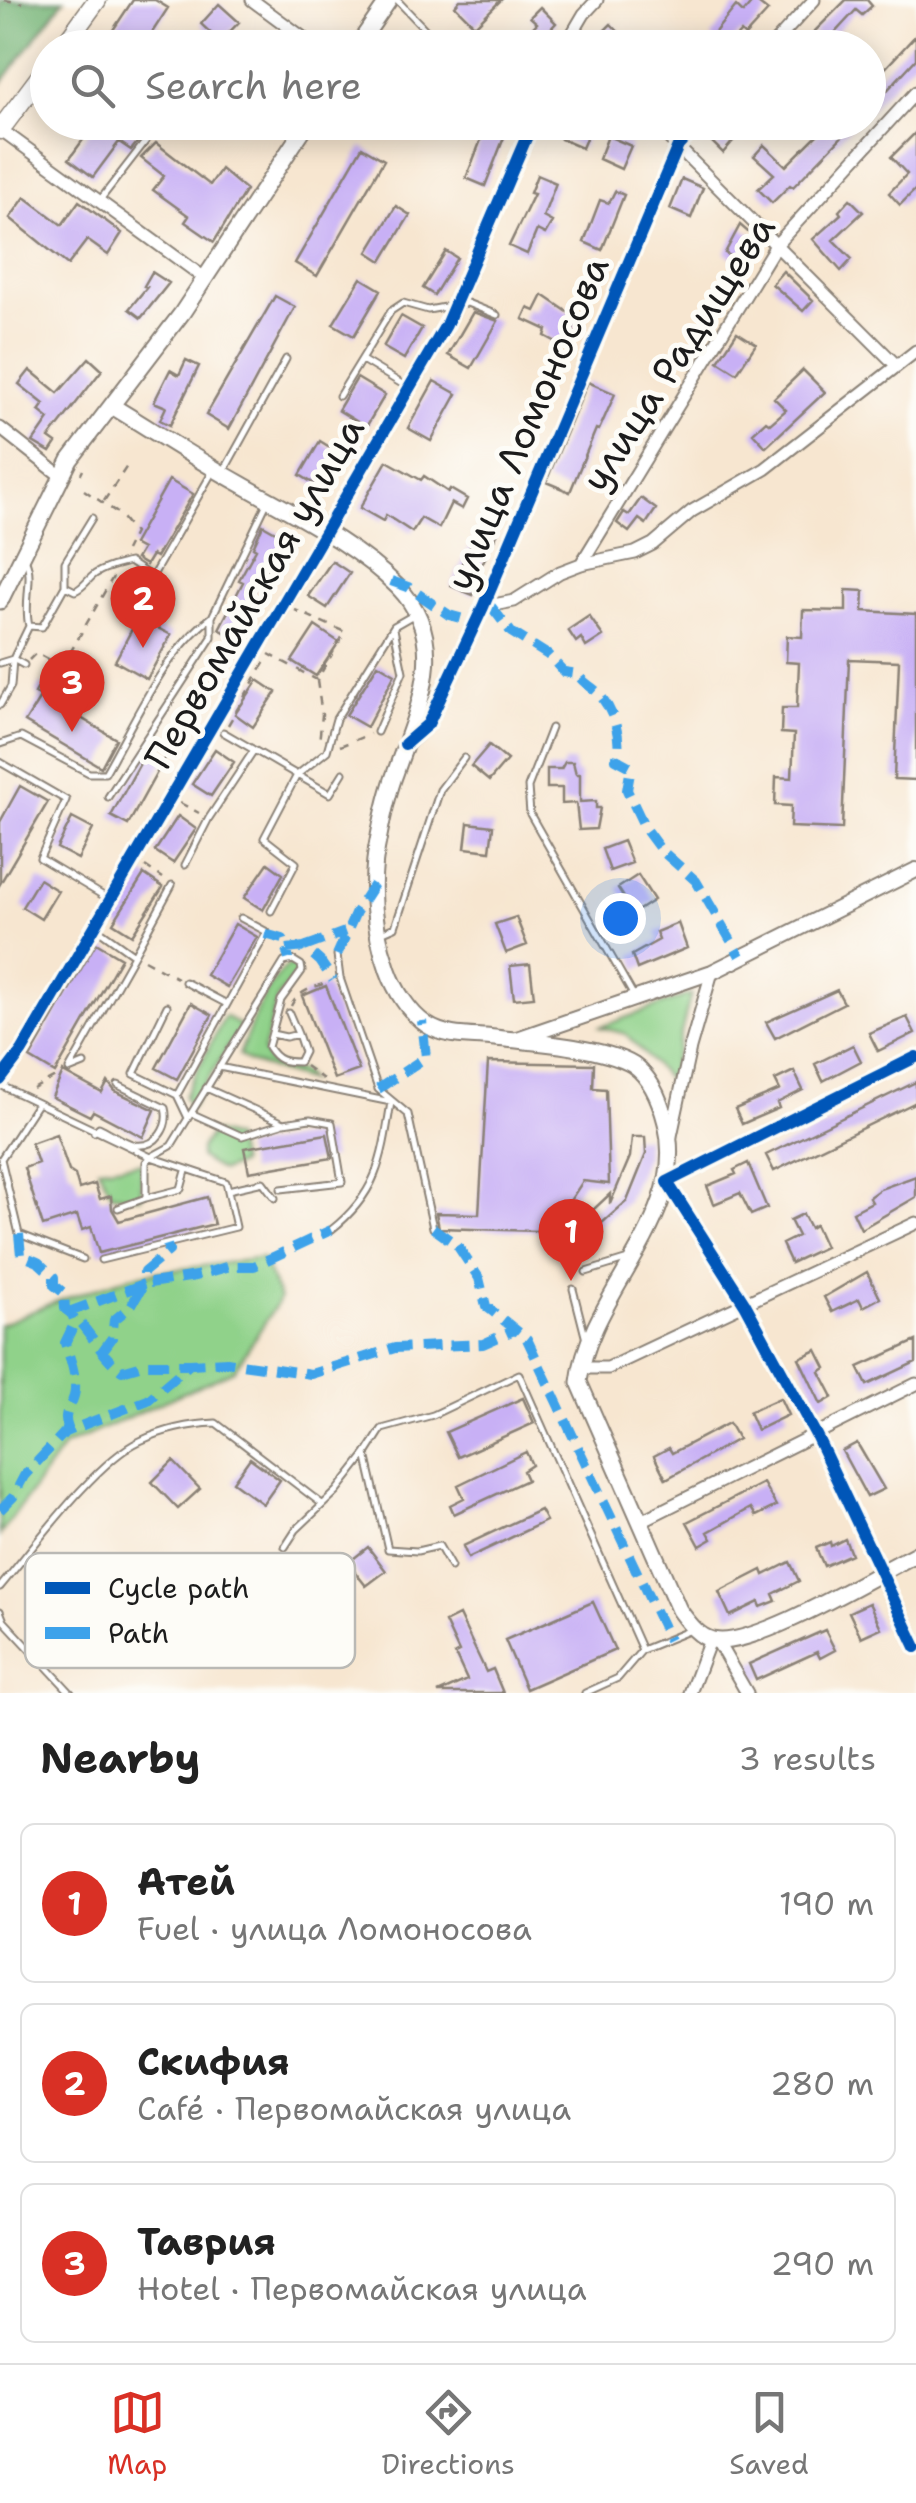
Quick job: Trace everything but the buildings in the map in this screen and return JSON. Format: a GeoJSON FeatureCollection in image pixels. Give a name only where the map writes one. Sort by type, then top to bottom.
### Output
{"type":"FeatureCollection","features":[{"type":"Feature","properties":{"kind":"main road"},"geometry":{"type":"LineString","coordinates":[[75,30],[97,0]]}},
{"type":"Feature","properties":{"kind":"main road"},"geometry":{"type":"LineString","coordinates":[[370,30],[393,0]]}},
{"type":"Feature","properties":{"kind":"main road"},"geometry":{"type":"LineString","coordinates":[[0,130],[30,90]]}},
{"type":"Feature","properties":{"kind":"main road"},"geometry":{"type":"LineString","coordinates":[[0,601],[61,476],[206,279],[296,140]]}},
{"type":"Feature","properties":{"kind":"main road"},"geometry":{"type":"LineString","coordinates":[[112,406],[323,531],[374,565],[401,590],[418,613],[427,639],[422,702],[405,744]]}},
{"type":"Feature","properties":{"kind":"main road","name":"улица Ломоносова"},"geometry":{"type":"LineString","coordinates":[[405,744],[378,840],[374,909],[390,975],[403,1001],[430,1028],[457,1035],[609,1054],[635,1066],[657,1098],[670,1140],[666,1182],[633,1258],[586,1342],[579,1382],[679,1610],[693,1629],[714,1640]]}},
{"type":"Feature","properties":{"kind":"main road"},"geometry":{"type":"LineString","coordinates":[[714,1640],[744,1640],[916,1554]]}},
{"type":"Feature","properties":{"kind":"street"},"geometry":{"type":"LineString","coordinates":[[252,0],[293,30]]}},
{"type":"Feature","properties":{"kind":"street"},"geometry":{"type":"LineString","coordinates":[[578,30],[597,0]]}},
{"type":"Feature","properties":{"kind":"street"},"geometry":{"type":"LineString","coordinates":[[786,30],[814,0]]}},
{"type":"Feature","properties":{"kind":"street","name":"улица Радищева"},"geometry":{"type":"LineString","coordinates":[[886,125],[916,92]]}},
{"type":"Feature","properties":{"kind":"street"},"geometry":{"type":"LineString","coordinates":[[0,130],[206,279]]}},
{"type":"Feature","properties":{"kind":"street","name":"Первомайская улица"},"geometry":{"type":"LineString","coordinates":[[0,1083],[409,388],[455,305],[525,140]]}},
{"type":"Feature","properties":{"kind":"street"},"geometry":{"type":"LineString","coordinates":[[672,140],[897,366]]}},
{"type":"Feature","properties":{"kind":"street","name":"улица Ломоносова"},"geometry":{"type":"LineString","coordinates":[[405,744],[428,724],[483,606],[684,140]]}},
{"type":"Feature","properties":{"kind":"street","name":"улица Радищева"},"geometry":{"type":"LineString","coordinates":[[580,564],[776,245],[872,140]]}},
{"type":"Feature","properties":{"kind":"street"},"geometry":{"type":"LineString","coordinates":[[483,606],[514,601],[580,564],[635,553],[653,544],[692,511],[765,470],[916,351]]}},
{"type":"Feature","properties":{"kind":"street"},"geometry":{"type":"LineString","coordinates":[[0,428],[61,476]]}},
{"type":"Feature","properties":{"kind":"street"},"geometry":{"type":"LineString","coordinates":[[513,1040],[712,972],[916,870]]}},
{"type":"Feature","properties":{"kind":"street"},"geometry":{"type":"LineString","coordinates":[[670,1140],[712,972]]}},
{"type":"Feature","properties":{"kind":"street"},"geometry":{"type":"LineString","coordinates":[[916,1056],[666,1182],[745,1304],[816,1435],[916,1647]]}},
{"type":"Feature","properties":{"kind":"street"},"geometry":{"type":"LineString","coordinates":[[580,1368],[608,1368],[916,1223]]}},
{"type":"Feature","properties":{"kind":"street"},"geometry":{"type":"LineString","coordinates":[[641,1522],[916,1384]]}},
{"type":"Feature","properties":{"kind":"street"},"geometry":{"type":"LineString","coordinates":[[690,1693],[714,1640]]}},
{"type":"Feature","properties":{"kind":"street"},"geometry":{"type":"LineString","coordinates":[[714,1640],[747,1693]]}},
{"type":"Feature","properties":{"kind":"lane"},"geometry":{"type":"LineString","coordinates":[[393,0],[424,30]]}},
{"type":"Feature","properties":{"kind":"lane"},"geometry":{"type":"LineString","coordinates":[[98,202],[146,140]]}},
{"type":"Feature","properties":{"kind":"lane"},"geometry":{"type":"LineString","coordinates":[[339,396],[391,311],[403,303],[428,310],[467,303],[497,315]]}},
{"type":"Feature","properties":{"kind":"lane"},"geometry":{"type":"LineString","coordinates":[[65,586],[75,591],[91,577],[129,562],[152,577],[286,358]]}},
{"type":"Feature","properties":{"kind":"lane"},"geometry":{"type":"LineString","coordinates":[[362,360],[409,388]]}},
{"type":"Feature","properties":{"kind":"lane"},"geometry":{"type":"LineString","coordinates":[[108,797],[212,637],[212,617],[268,500]]}},
{"type":"Feature","properties":{"kind":"lane"},"geometry":{"type":"LineString","coordinates":[[29,626],[42,627],[65,586],[64,562],[92,518]]}},
{"type":"Feature","properties":{"kind":"lane"},"geometry":{"type":"LineString","coordinates":[[0,705],[11,686],[12,659],[29,626],[24,609],[30,569],[22,552]]}},
{"type":"Feature","properties":{"kind":"lane"},"geometry":{"type":"LineString","coordinates":[[272,911],[296,863],[264,838],[298,775],[327,750],[336,718],[394,626],[418,613]]}},
{"type":"Feature","properties":{"kind":"lane"},"geometry":{"type":"LineString","coordinates":[[0,744],[21,737],[88,773],[105,773],[153,689],[193,631],[212,617]]}},
{"type":"Feature","properties":{"kind":"lane"},"geometry":{"type":"LineString","coordinates":[[376,732],[402,672],[394,626]]}},
{"type":"Feature","properties":{"kind":"lane"},"geometry":{"type":"LineString","coordinates":[[0,663],[12,659],[24,665]]}},
{"type":"Feature","properties":{"kind":"lane"},"geometry":{"type":"LineString","coordinates":[[550,728],[528,787],[530,814],[635,998]]}},
{"type":"Feature","properties":{"kind":"lane"},"geometry":{"type":"LineString","coordinates":[[224,732],[330,794],[344,773]]}},
{"type":"Feature","properties":{"kind":"lane"},"geometry":{"type":"LineString","coordinates":[[185,865],[209,818],[254,750]]}},
{"type":"Feature","properties":{"kind":"lane"},"geometry":{"type":"LineString","coordinates":[[378,934],[396,927],[440,790],[464,758]]}},
{"type":"Feature","properties":{"kind":"lane"},"geometry":{"type":"LineString","coordinates":[[0,762],[66,800],[40,858],[110,900]]}},
{"type":"Feature","properties":{"kind":"lane"},"geometry":{"type":"LineString","coordinates":[[68,1070],[172,885]]}},
{"type":"Feature","properties":{"kind":"lane"},"geometry":{"type":"LineString","coordinates":[[177,1095],[267,932],[242,918]]}},
{"type":"Feature","properties":{"kind":"lane"},"geometry":{"type":"LineString","coordinates":[[94,926],[134,955]]}},
{"type":"Feature","properties":{"kind":"lane"},"geometry":{"type":"LineString","coordinates":[[337,955],[340,978],[378,1089],[408,1114],[434,1228]]}},
{"type":"Feature","properties":{"kind":"lane"},"geometry":{"type":"LineString","coordinates":[[146,1198],[146,1162],[170,1146],[284,962],[293,960],[301,965],[302,971],[280,1000],[268,1048],[284,1062],[299,1062],[304,1052],[288,1013]]}},
{"type":"Feature","properties":{"kind":"lane"},"geometry":{"type":"LineString","coordinates":[[185,982],[228,1004]]}},
{"type":"Feature","properties":{"kind":"lane"},"geometry":{"type":"LineString","coordinates":[[166,1006],[134,1074],[177,1095],[190,1116],[242,1136],[310,1118],[332,1123],[342,1182],[282,1189]]}},
{"type":"Feature","properties":{"kind":"lane"},"geometry":{"type":"LineString","coordinates":[[272,1034],[298,1034]]}},
{"type":"Feature","properties":{"kind":"lane"},"geometry":{"type":"LineString","coordinates":[[68,1070],[84,1064]]}},
{"type":"Feature","properties":{"kind":"lane"},"geometry":{"type":"LineString","coordinates":[[219,1068],[391,1102]]}},
{"type":"Feature","properties":{"kind":"lane"},"geometry":{"type":"LineString","coordinates":[[0,1083],[151,1158],[226,1182],[236,1227],[100,1260]]}},
{"type":"Feature","properties":{"kind":"lane"},"geometry":{"type":"LineString","coordinates":[[94,1132],[99,1127],[134,1145],[148,1144],[162,1134],[168,1118],[165,1108],[118,1084]]}},
{"type":"Feature","properties":{"kind":"lane"},"geometry":{"type":"LineString","coordinates":[[206,1088],[284,1123]]}},
{"type":"Feature","properties":{"kind":"lane"},"geometry":{"type":"LineString","coordinates":[[331,1230],[367,1194],[382,1163],[391,1102]]}},
{"type":"Feature","properties":{"kind":"lane"},"geometry":{"type":"LineString","coordinates":[[37,1104],[1,1159],[18,1234],[83,1260]]}},
{"type":"Feature","properties":{"kind":"lane"},"geometry":{"type":"LineString","coordinates":[[118,1208],[181,1189],[186,1170]]}},
{"type":"Feature","properties":{"kind":"lane"},"geometry":{"type":"LineString","coordinates":[[228,1190],[264,1182],[275,1198]]}},
{"type":"Feature","properties":{"kind":"lane"},"geometry":{"type":"LineString","coordinates":[[586,1272],[633,1258]]}},
{"type":"Feature","properties":{"kind":"lane"},"geometry":{"type":"LineString","coordinates":[[573,1290],[586,1342]]}},
{"type":"Feature","properties":{"kind":"lane"},"geometry":{"type":"LineString","coordinates":[[285,1547],[366,1454],[382,1429],[433,1415],[519,1374],[642,1650]]}},
{"type":"Feature","properties":{"kind":"lane"},"geometry":{"type":"LineString","coordinates":[[29,1553],[94,1476],[138,1441],[192,1424],[216,1423],[322,1504]]}},
{"type":"Feature","properties":{"kind":"lane"},"geometry":{"type":"LineString","coordinates":[[366,1454],[388,1549],[416,1551],[438,1546],[451,1568]]}},
{"type":"Feature","properties":{"kind":"lane"},"geometry":{"type":"LineString","coordinates":[[0,1587],[25,1557]]}},
{"type":"Feature","properties":{"kind":"lane"},"geometry":{"type":"LineString","coordinates":[[0,1611],[25,1644]]}},
{"type":"Feature","properties":{"kind":"lane"},"geometry":{"type":"LineString","coordinates":[[585,1693],[618,1678],[642,1650],[693,1629]]}},
{"type":"Feature","properties":{"kind":"lane"},"geometry":{"type":"LineString","coordinates":[[48,1668],[71,1693]]}},
{"type":"Feature","properties":{"kind":"path"},"geometry":{"type":"LineString","coordinates":[[4,0],[23,3]]}},
{"type":"Feature","properties":{"kind":"path"},"geometry":{"type":"LineString","coordinates":[[103,503],[129,463]]}},
{"type":"Feature","properties":{"kind":"path"},"geometry":{"type":"LineString","coordinates":[[50,687],[134,533],[119,514],[84,490]]}},
{"type":"Feature","properties":{"kind":"path"},"geometry":{"type":"LineString","coordinates":[[294,609],[346,632],[317,680],[322,715],[316,760]]}},
{"type":"Feature","properties":{"kind":"path"},"geometry":{"type":"LineString","coordinates":[[36,653],[62,667]]}},
{"type":"Feature","properties":{"kind":"path"},"geometry":{"type":"LineString","coordinates":[[269,654],[317,680]]}},
{"type":"Feature","properties":{"kind":"path"},"geometry":{"type":"LineString","coordinates":[[327,750],[376,732]]}},
{"type":"Feature","properties":{"kind":"path"},"geometry":{"type":"LineString","coordinates":[[178,802],[209,818]]}},
{"type":"Feature","properties":{"kind":"path"},"geometry":{"type":"LineString","coordinates":[[134,858],[172,885]]}},
{"type":"Feature","properties":{"kind":"path"},"geometry":{"type":"LineString","coordinates":[[134,955],[185,982]]}},
{"type":"Feature","properties":{"kind":"path"},"geometry":{"type":"LineString","coordinates":[[288,1013],[294,999],[306,990],[340,978]]}},
{"type":"Feature","properties":{"kind":"path"},"geometry":{"type":"LineString","coordinates":[[299,1062],[328,1082]]}},
{"type":"Feature","properties":{"kind":"path"},"geometry":{"type":"LineString","coordinates":[[27,1092],[68,1070]]}},
{"type":"Feature","properties":{"kind":"green space"},"geometry":{"type":"Polygon","coordinates":[[[0,0],[64,0],[41,30],[30,30],[30,45],[0,85],[0,0]]]}},
{"type":"Feature","properties":{"kind":"green space"},"geometry":{"type":"Polygon","coordinates":[[[290,964],[297,972],[277,999],[263,1051],[268,1062],[302,1072],[310,1081],[249,1062],[239,1055],[266,994],[290,964]]]}},
{"type":"Feature","properties":{"kind":"green space"},"geometry":{"type":"Polygon","coordinates":[[[691,994],[669,1081],[626,1034],[600,1027],[691,994]]]}},
{"type":"Feature","properties":{"kind":"green space"},"geometry":{"type":"Polygon","coordinates":[[[225,1016],[241,1026],[190,1109],[184,1097],[225,1016]]]}},
{"type":"Feature","properties":{"kind":"green space"},"geometry":{"type":"Polygon","coordinates":[[[212,1132],[234,1138],[240,1164],[222,1171],[200,1158],[200,1149],[212,1132]]]}},
{"type":"Feature","properties":{"kind":"green space"},"geometry":{"type":"Polygon","coordinates":[[[142,1163],[141,1197],[112,1194],[98,1168],[142,1163]]]}},
{"type":"Feature","properties":{"kind":"green space"},"geometry":{"type":"Polygon","coordinates":[[[262,1258],[280,1299],[234,1370],[64,1446],[0,1535],[0,1325],[135,1275],[262,1258]]]}},
{"type":"Feature","properties":{"kind":"marked path"},"geometry":{"type":"LineString","coordinates":[[391,581],[408,587],[449,615],[475,622]]}},
{"type":"Feature","properties":{"kind":"marked path"},"geometry":{"type":"LineString","coordinates":[[490,605],[511,632],[548,655],[564,672],[578,674],[601,697],[617,732],[616,759],[631,767],[627,790],[646,830],[660,849],[696,881],[740,956]]}},
{"type":"Feature","properties":{"kind":"marked path"},"geometry":{"type":"LineString","coordinates":[[337,955],[356,912],[374,884]]}},
{"type":"Feature","properties":{"kind":"marked path"},"geometry":{"type":"LineString","coordinates":[[304,947],[345,932]]}},
{"type":"Feature","properties":{"kind":"marked path"},"geometry":{"type":"LineString","coordinates":[[265,934],[283,939],[289,959]]}},
{"type":"Feature","properties":{"kind":"marked path"},"geometry":{"type":"LineString","coordinates":[[287,949],[304,947],[333,980]]}},
{"type":"Feature","properties":{"kind":"marked path"},"geometry":{"type":"LineString","coordinates":[[378,1089],[426,1057],[422,1021]]}},
{"type":"Feature","properties":{"kind":"marked path"},"geometry":{"type":"LineString","coordinates":[[433,1228],[457,1245],[479,1278],[486,1306],[527,1339],[669,1640]]}},
{"type":"Feature","properties":{"kind":"marked path"},"geometry":{"type":"LineString","coordinates":[[101,1353],[112,1338],[114,1320],[131,1306],[144,1284],[230,1266],[254,1266],[331,1230]]}},
{"type":"Feature","properties":{"kind":"marked path"},"geometry":{"type":"LineString","coordinates":[[19,1234],[21,1255],[38,1262],[54,1277],[54,1285],[64,1293],[65,1309],[122,1371],[146,1364],[190,1364]]}},
{"type":"Feature","properties":{"kind":"marked path"},"geometry":{"type":"LineString","coordinates":[[69,1312],[144,1284],[144,1272],[169,1251],[167,1245]]}},
{"type":"Feature","properties":{"kind":"marked path"},"geometry":{"type":"LineString","coordinates":[[65,1432],[75,1390],[65,1343],[75,1322],[72,1314]]}},
{"type":"Feature","properties":{"kind":"marked path"},"geometry":{"type":"LineString","coordinates":[[0,1510],[13,1497],[24,1476],[65,1432],[148,1400],[190,1364],[227,1362],[311,1374],[395,1348],[483,1344],[514,1330]]}},
{"type":"Feature","properties":{"kind":"cycle path"},"geometry":{"type":"LineString","coordinates":[[0,1080],[22,1051],[446,325],[525,140]]}},
{"type":"Feature","properties":{"kind":"cycle path"},"geometry":{"type":"LineString","coordinates":[[405,744],[428,724],[483,607],[684,140]]}},
{"type":"Feature","properties":{"kind":"cycle path"},"geometry":{"type":"LineString","coordinates":[[916,1057],[667,1182],[745,1304],[816,1435],[916,1647]]}},
{"type":"Feature","properties":{"kind":"place","name":"Скифия"},"geometry":{"type":"Point","coordinates":[143,648]}},
{"type":"Feature","properties":{"kind":"place","name":"Таврия"},"geometry":{"type":"Point","coordinates":[72,732]}},
{"type":"Feature","properties":{"kind":"place","name":"Атей"},"geometry":{"type":"Point","coordinates":[571,1281]}}]}
